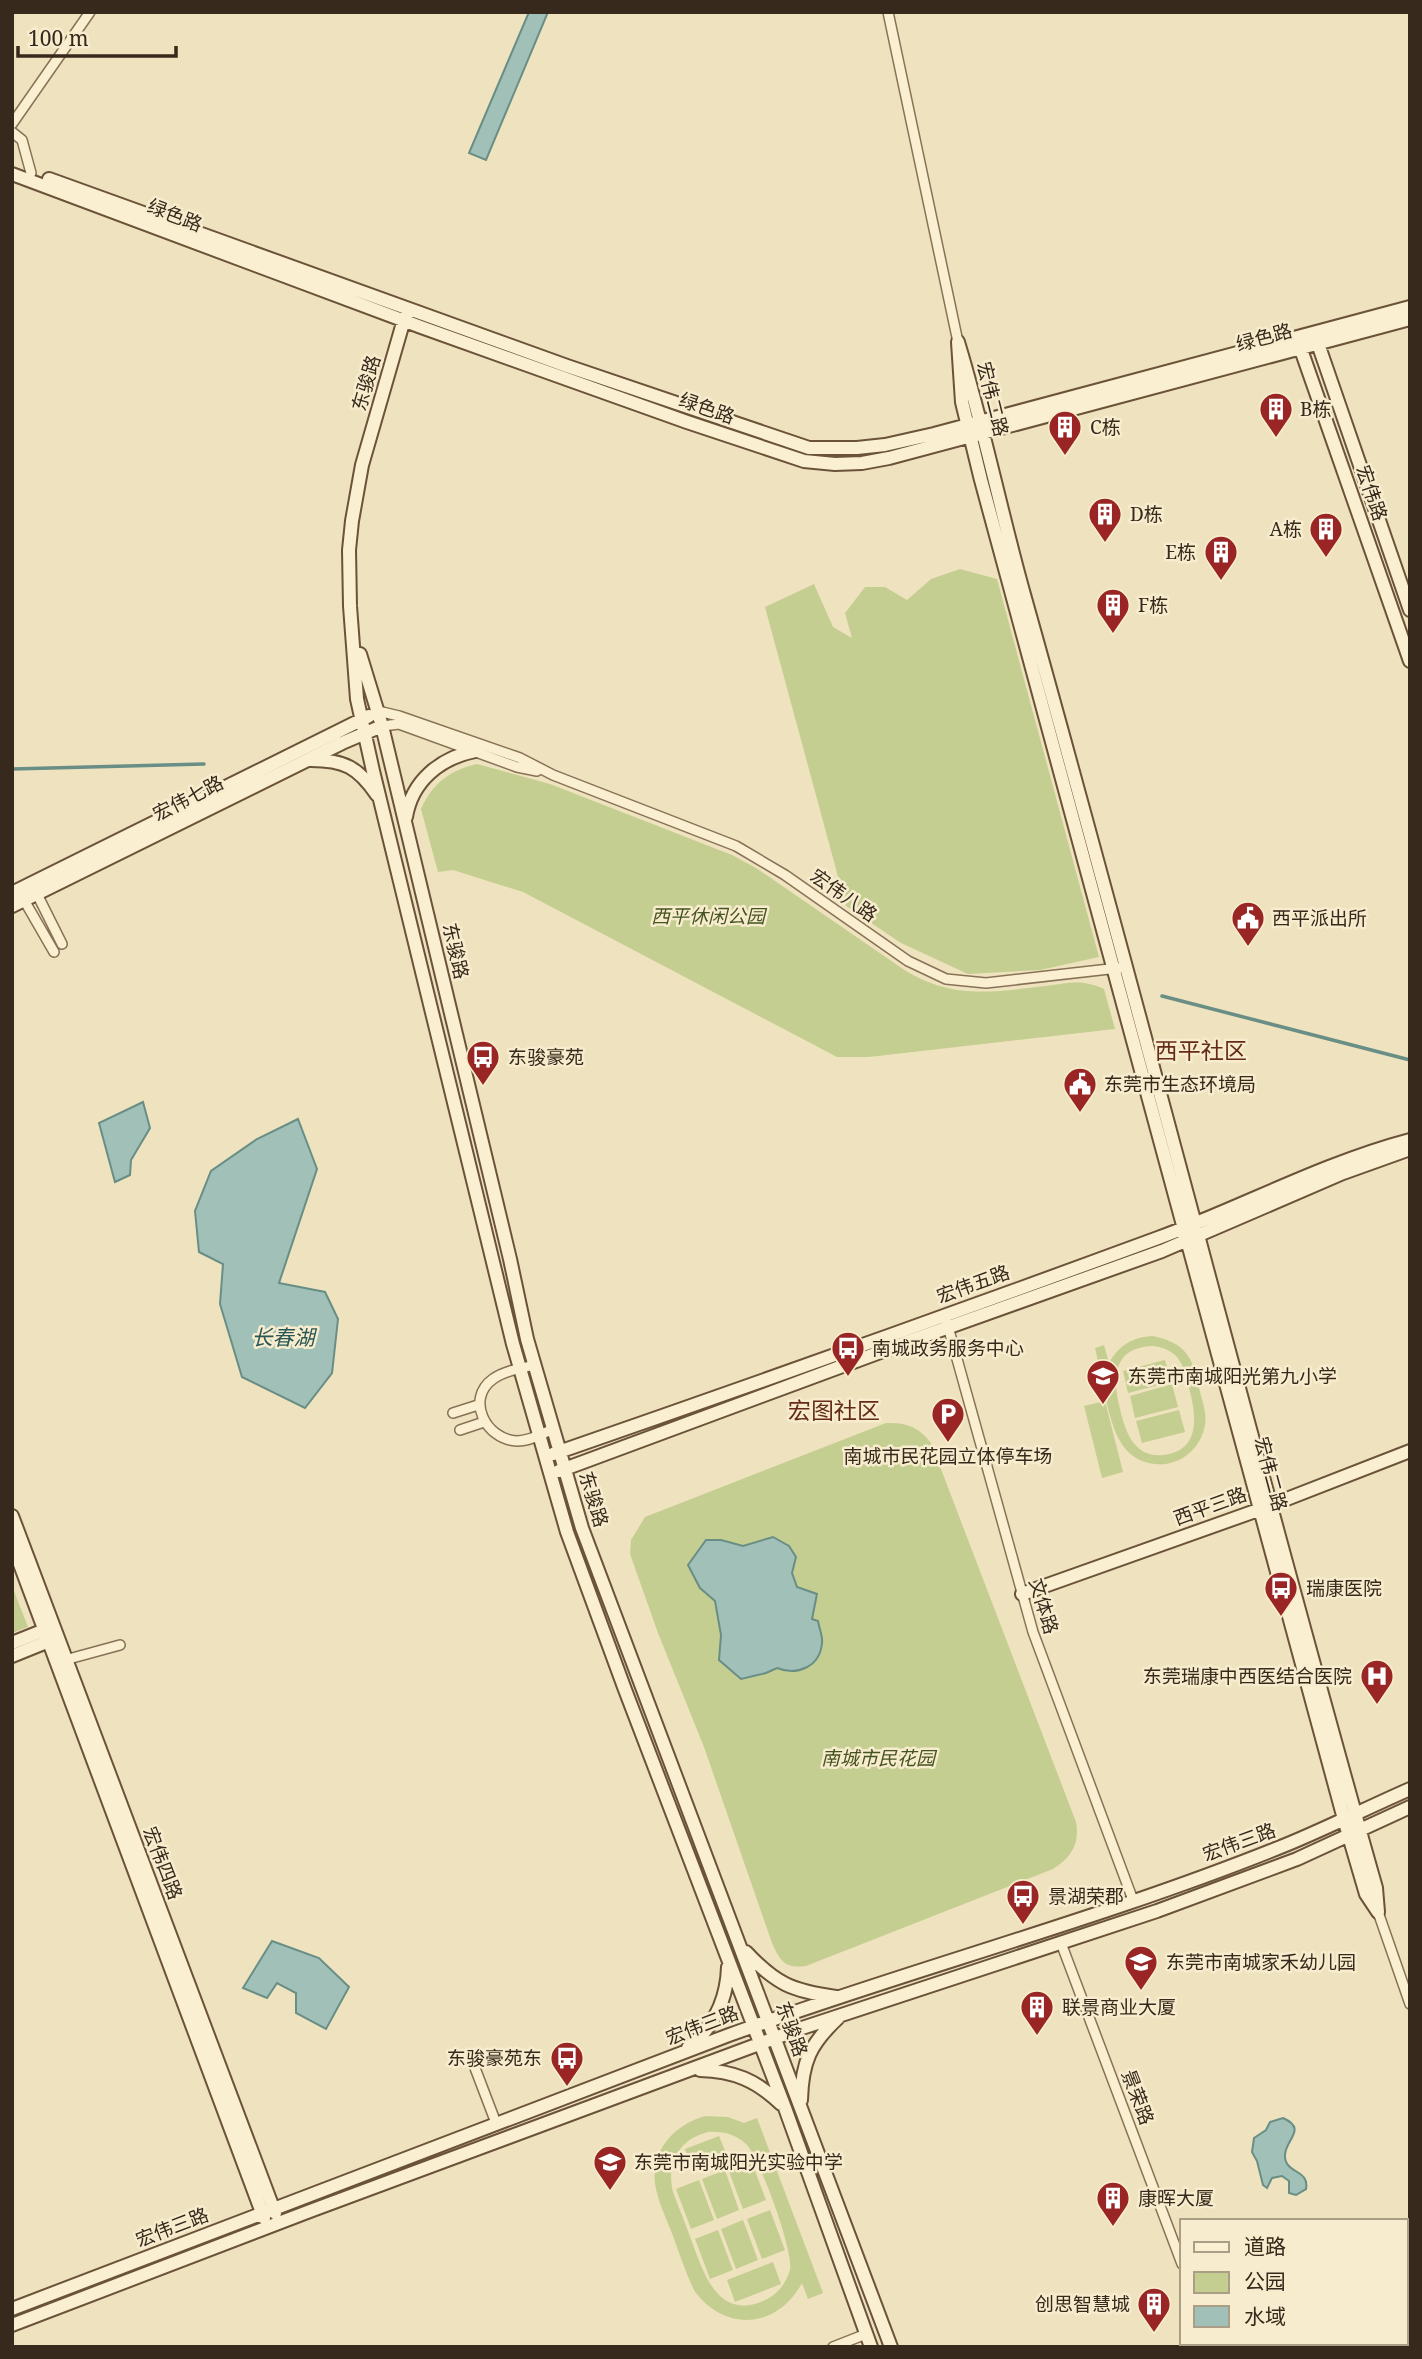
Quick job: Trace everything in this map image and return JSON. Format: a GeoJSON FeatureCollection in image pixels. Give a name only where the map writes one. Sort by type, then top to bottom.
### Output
{"type":"FeatureCollection","features":[{"type":"Feature","properties":{"kind":"street"},"geometry":{"type":"LineString","coordinates":[[12,124],[90,12]]}},
{"type":"Feature","properties":{"kind":"street"},"geometry":{"type":"LineString","coordinates":[[888,12],[958,342]]}},
{"type":"Feature","properties":{"kind":"street"},"geometry":{"type":"LineString","coordinates":[[12,132],[22,140],[30,173]]}},
{"type":"Feature","properties":{"kind":"street","name":"绿色路"},"geometry":{"type":"LineString","coordinates":[[12,166],[687,422],[804,461],[835,464],[889,458],[975,429],[1299,342],[1410,319]]}},
{"type":"Feature","properties":{"kind":"street","name":"绿色路"},"geometry":{"type":"LineString","coordinates":[[12,174],[405,314]]}},
{"type":"Feature","properties":{"kind":"street","name":"绿色路"},"geometry":{"type":"LineString","coordinates":[[1316,338],[1410,307]]}},
{"type":"Feature","properties":{"kind":"street","name":"东骏路"},"geometry":{"type":"LineString","coordinates":[[405,314],[356,493],[349,550],[357,699],[380,801],[520,1369],[567,1532],[785,2108],[869,2340]]}},
{"type":"Feature","properties":{"kind":"street","name":"宏伟路"},"geometry":{"type":"LineString","coordinates":[[1316,338],[1410,610]]}},
{"type":"Feature","properties":{"kind":"street","name":"宏伟二路"},"geometry":{"type":"LineString","coordinates":[[958,342],[975,429],[1113,969],[1140,1042],[1350,1816],[1366,1894],[1378,1912],[1410,2004]]}},
{"type":"Feature","properties":{"kind":"street","name":"宏伟路"},"geometry":{"type":"LineString","coordinates":[[1299,342],[1410,661]]}},
{"type":"Feature","properties":{"kind":"street","name":"宏伟二路"},"geometry":{"type":"LineString","coordinates":[[975,429],[992,476],[1127,967],[1140,1042]]}},
{"type":"Feature","properties":{"kind":"street","name":"东骏路"},"geometry":{"type":"LineString","coordinates":[[354,634],[382,726],[534,1365],[582,1528],[891,2347]]}},
{"type":"Feature","properties":{"kind":"street","name":"宏伟八路"},"geometry":{"type":"LineString","coordinates":[[378,711],[410,719],[520,758],[553,775],[736,846],[769,865],[908,961],[946,979],[986,983],[1127,967]]}},
{"type":"Feature","properties":{"kind":"street","name":"宏伟七路"},"geometry":{"type":"LineString","coordinates":[[12,892],[378,711]]}},
{"type":"Feature","properties":{"kind":"street","name":"宏伟八路"},"geometry":{"type":"LineString","coordinates":[[382,726],[399,724],[517,766],[553,775]]}},
{"type":"Feature","properties":{"kind":"street","name":"宏伟七路"},"geometry":{"type":"LineString","coordinates":[[18,903],[307,760],[382,726]]}},
{"type":"Feature","properties":{"kind":"street"},"geometry":{"type":"LineString","coordinates":[[405,821],[415,791],[428,774],[454,757],[475,751]]}},
{"type":"Feature","properties":{"kind":"street"},"geometry":{"type":"LineString","coordinates":[[307,760],[344,763],[360,774],[380,801]]}},
{"type":"Feature","properties":{"kind":"street"},"geometry":{"type":"LineString","coordinates":[[37,894],[62,944]]}},
{"type":"Feature","properties":{"kind":"street"},"geometry":{"type":"LineString","coordinates":[[18,903],[54,953]]}},
{"type":"Feature","properties":{"kind":"street","name":"宏伟五路"},"geometry":{"type":"LineString","coordinates":[[1191,1232],[1337,1165],[1385,1146],[1410,1140]]}},
{"type":"Feature","properties":{"kind":"street","name":"宏伟五路"},"geometry":{"type":"LineString","coordinates":[[565,1469],[946,1321],[1410,1149]]}},
{"type":"Feature","properties":{"kind":"street","name":"宏伟五路"},"geometry":{"type":"LineString","coordinates":[[545,1456],[946,1321]]}},
{"type":"Feature","properties":{"kind":"street","name":"文体路"},"geometry":{"type":"LineString","coordinates":[[946,1321],[1033,1632],[1133,1900]]}},
{"type":"Feature","properties":{"kind":"street"},"geometry":{"type":"LineString","coordinates":[[534,1365],[495,1377],[486,1385],[478,1405],[484,1422],[498,1435],[513,1441],[525,1440],[553,1429]]}},
{"type":"Feature","properties":{"kind":"street"},"geometry":{"type":"LineString","coordinates":[[453,1413],[478,1405]]}},
{"type":"Feature","properties":{"kind":"street"},"geometry":{"type":"LineString","coordinates":[[460,1430],[484,1422]]}},
{"type":"Feature","properties":{"kind":"street","name":"西平三路"},"geometry":{"type":"LineString","coordinates":[[1022,1594],[1265,1507],[1410,1451]]}},
{"type":"Feature","properties":{"kind":"street"},"geometry":{"type":"LineString","coordinates":[[550,1474],[565,1469]]}},
{"type":"Feature","properties":{"kind":"street","name":"宏伟四路"},"geometry":{"type":"LineString","coordinates":[[12,1516],[51,1634],[274,2226]]}},
{"type":"Feature","properties":{"kind":"street","name":"宏伟四路"},"geometry":{"type":"LineString","coordinates":[[12,1543],[65,1660],[268,2210]]}},
{"type":"Feature","properties":{"kind":"street"},"geometry":{"type":"LineString","coordinates":[[12,1643],[51,1634]]}},
{"type":"Feature","properties":{"kind":"street"},"geometry":{"type":"LineString","coordinates":[[12,1656],[51,1634]]}},
{"type":"Feature","properties":{"kind":"street"},"geometry":{"type":"LineString","coordinates":[[65,1660],[121,1645]]}},
{"type":"Feature","properties":{"kind":"street","name":"宏伟三路"},"geometry":{"type":"LineString","coordinates":[[12,2309],[754,2026],[1133,1900],[1288,1844],[1410,1790]]}},
{"type":"Feature","properties":{"kind":"street","name":"宏伟三路"},"geometry":{"type":"LineString","coordinates":[[12,2325],[775,2038],[1157,1911],[1284,1863],[1410,1807]]}},
{"type":"Feature","properties":{"kind":"street","name":"景荣路"},"geometry":{"type":"LineString","coordinates":[[1061,1943],[1180,2259]]}},
{"type":"Feature","properties":{"kind":"street"},"geometry":{"type":"LineString","coordinates":[[741,1948],[775,1980],[796,1990],[840,1997]]}},
{"type":"Feature","properties":{"kind":"street"},"geometry":{"type":"LineString","coordinates":[[681,2054],[711,2025],[727,1983],[728,1959]]}},
{"type":"Feature","properties":{"kind":"street"},"geometry":{"type":"LineString","coordinates":[[800,2104],[805,2063],[814,2044],[841,2016]]}},
{"type":"Feature","properties":{"kind":"street"},"geometry":{"type":"LineString","coordinates":[[475,2068],[496,2123]]}},
{"type":"Feature","properties":{"kind":"street"},"geometry":{"type":"LineString","coordinates":[[693,2069],[723,2071],[748,2079],[769,2092],[785,2108]]}},
{"type":"Feature","properties":{"kind":"street"},"geometry":{"type":"LineString","coordinates":[[833,2347],[869,2340]]}},
{"type":"Feature","properties":{"kind":"green space"},"geometry":{"type":"Polygon","coordinates":[[[960,569],[997,579],[1099,957],[1040,970],[968,974],[901,943],[846,906],[765,607],[814,584],[833,627],[852,638],[845,613],[865,587],[885,587],[907,600],[931,579],[960,569]]]}},
{"type":"Feature","properties":{"kind":"green space","name":"西平休闲公园"},"geometry":{"type":"Polygon","coordinates":[[[477,764],[550,784],[732,855],[756,868],[903,969],[938,986],[955,990],[990,991],[1075,983],[1104,989],[1115,1029],[869,1057],[837,1057],[523,892],[453,870],[438,872],[421,809],[443,779],[477,764]]]}},
{"type":"Feature","properties":{"kind":"green space"},"geometry":{"type":"Polygon","coordinates":[[[1146,1337],[1167,1340],[1186,1353],[1194,1370],[1205,1411],[1203,1434],[1199,1442],[1188,1455],[1172,1463],[1139,1460],[1123,1446],[1108,1409],[1095,1348],[1104,1345],[1109,1363],[1122,1347],[1133,1340],[1146,1337]],[[1153,1346],[1130,1352],[1123,1358],[1116,1376],[1117,1397],[1132,1441],[1145,1452],[1163,1455],[1175,1452],[1189,1440],[1193,1432],[1194,1413],[1187,1378],[1180,1361],[1169,1351],[1153,1346]]]}},
{"type":"Feature","properties":{"kind":"green space"},"geometry":{"type":"Polygon","coordinates":[[[1165,1360],[1171,1382],[1128,1393],[1123,1371],[1165,1360]]]}},
{"type":"Feature","properties":{"kind":"green space"},"geometry":{"type":"Polygon","coordinates":[[[1172,1384],[1178,1407],[1135,1418],[1130,1396],[1172,1384]]]}},
{"type":"Feature","properties":{"kind":"green space"},"geometry":{"type":"Polygon","coordinates":[[[1105,1401],[1123,1472],[1102,1478],[1084,1406],[1105,1401]]]}},
{"type":"Feature","properties":{"kind":"green space"},"geometry":{"type":"Polygon","coordinates":[[[1179,1410],[1185,1432],[1142,1443],[1136,1421],[1179,1410]]]}},
{"type":"Feature","properties":{"kind":"green space","name":"南城市民花园"},"geometry":{"type":"Polygon","coordinates":[[[886,1423],[900,1423],[911,1427],[922,1433],[931,1443],[1076,1822],[1077,1837],[1073,1850],[1053,1869],[806,1966],[793,1966],[781,1959],[772,1943],[704,1747],[658,1633],[630,1554],[631,1540],[645,1517],[886,1423]]]}},
{"type":"Feature","properties":{"kind":"green space"},"geometry":{"type":"Polygon","coordinates":[[[12,1586],[28,1627],[12,1633],[12,1586]]]}},
{"type":"Feature","properties":{"kind":"green space"},"geometry":{"type":"Polygon","coordinates":[[[705,2116],[728,2117],[744,2123],[757,2118],[823,2293],[808,2299],[802,2283],[780,2309],[751,2320],[721,2314],[695,2292],[660,2204],[655,2184],[657,2160],[661,2150],[675,2133],[705,2116]],[[713,2132],[698,2135],[682,2146],[671,2171],[673,2192],[697,2255],[715,2291],[735,2304],[748,2305],[768,2299],[783,2285],[790,2270],[787,2245],[775,2206],[753,2154],[738,2138],[713,2132]]]}},
{"type":"Feature","properties":{"kind":"green space"},"geometry":{"type":"Polygon","coordinates":[[[719,2136],[726,2153],[691,2166],[685,2149],[719,2136]]]}},
{"type":"Feature","properties":{"kind":"green space"},"geometry":{"type":"Polygon","coordinates":[[[751,2160],[766,2200],[743,2209],[728,2169],[751,2160]]]}},
{"type":"Feature","properties":{"kind":"green space"},"geometry":{"type":"Polygon","coordinates":[[[725,2170],[739,2210],[717,2219],[702,2179],[725,2170]]]}},
{"type":"Feature","properties":{"kind":"green space"},"geometry":{"type":"Polygon","coordinates":[[[699,2180],[714,2220],[691,2229],[676,2189],[699,2180]]]}},
{"type":"Feature","properties":{"kind":"green space"},"geometry":{"type":"Polygon","coordinates":[[[770,2210],[785,2250],[762,2259],[747,2219],[770,2210]]]}},
{"type":"Feature","properties":{"kind":"green space"},"geometry":{"type":"Polygon","coordinates":[[[743,2220],[758,2260],[736,2269],[721,2229],[743,2220]]]}},
{"type":"Feature","properties":{"kind":"green space"},"geometry":{"type":"Polygon","coordinates":[[[718,2230],[733,2270],[710,2279],[695,2239],[718,2230]]]}},
{"type":"Feature","properties":{"kind":"green space"},"geometry":{"type":"Polygon","coordinates":[[[773,2262],[781,2284],[735,2302],[727,2280],[773,2262]]]}},
{"type":"Feature","properties":{"kind":"water"},"geometry":{"type":"Polygon","coordinates":[[[529,12],[548,12],[486,160],[469,153],[529,12]]]}},
{"type":"Feature","properties":{"kind":"water"},"geometry":{"type":"Polygon","coordinates":[[[143,1102],[150,1128],[131,1160],[130,1175],[115,1182],[99,1123],[143,1102]]]}},
{"type":"Feature","properties":{"kind":"water","name":"长春湖"},"geometry":{"type":"Polygon","coordinates":[[[298,1119],[317,1169],[279,1283],[325,1292],[338,1319],[332,1373],[305,1408],[242,1377],[220,1304],[223,1264],[199,1252],[195,1211],[211,1171],[257,1139],[298,1119]]]}},
{"type":"Feature","properties":{"kind":"water"},"geometry":{"type":"Polygon","coordinates":[[[773,1537],[789,1546],[796,1557],[792,1573],[797,1587],[817,1594],[812,1619],[818,1621],[822,1640],[820,1651],[812,1664],[800,1670],[777,1668],[741,1679],[719,1660],[721,1635],[715,1601],[700,1588],[688,1565],[706,1540],[721,1540],[743,1546],[773,1537]]]}},
{"type":"Feature","properties":{"kind":"water"},"geometry":{"type":"Polygon","coordinates":[[[272,1941],[319,1958],[349,1987],[326,2029],[296,2013],[296,1993],[277,1983],[267,1998],[243,1988],[272,1941]]]}},
{"type":"Feature","properties":{"kind":"water"},"geometry":{"type":"Polygon","coordinates":[[[1283,2118],[1294,2126],[1295,2131],[1286,2150],[1286,2161],[1288,2166],[1301,2174],[1306,2183],[1306,2189],[1296,2195],[1289,2193],[1289,2181],[1282,2176],[1272,2178],[1267,2188],[1263,2185],[1252,2152],[1254,2138],[1266,2130],[1270,2122],[1283,2118]]]}},
{"type":"Feature","properties":{"kind":"waterway"},"geometry":{"type":"LineString","coordinates":[[12,769],[204,764]]}},
{"type":"Feature","properties":{"kind":"waterway"},"geometry":{"type":"LineString","coordinates":[[1162,996],[1410,1060]]}},
{"type":"Feature","properties":{"kind":"place","name":"B栋"},"geometry":{"type":"Point","coordinates":[1276,439]}},
{"type":"Feature","properties":{"kind":"place","name":"C栋"},"geometry":{"type":"Point","coordinates":[1065,457]}},
{"type":"Feature","properties":{"kind":"place","name":"D栋"},"geometry":{"type":"Point","coordinates":[1105,544]}},
{"type":"Feature","properties":{"kind":"place","name":"A栋"},"geometry":{"type":"Point","coordinates":[1326,559]}},
{"type":"Feature","properties":{"kind":"place","name":"E栋"},"geometry":{"type":"Point","coordinates":[1221,582]}},
{"type":"Feature","properties":{"kind":"place","name":"F栋"},"geometry":{"type":"Point","coordinates":[1113,635]}},
{"type":"Feature","properties":{"kind":"place","name":"西平派出所"},"geometry":{"type":"Point","coordinates":[1248,948]}},
{"type":"Feature","properties":{"kind":"place","name":"东骏豪苑"},"geometry":{"type":"Point","coordinates":[483,1087]}},
{"type":"Feature","properties":{"kind":"place","name":"东莞市生态环境局"},"geometry":{"type":"Point","coordinates":[1080,1114]}},
{"type":"Feature","properties":{"kind":"place","name":"南城政务服务中心"},"geometry":{"type":"Point","coordinates":[848,1378]}},
{"type":"Feature","properties":{"kind":"place","name":"东莞市南城阳光第九小学"},"geometry":{"type":"Point","coordinates":[1103,1406]}},
{"type":"Feature","properties":{"kind":"place","name":"南城市民花园立体停车场"},"geometry":{"type":"Point","coordinates":[948,1444]}},
{"type":"Feature","properties":{"kind":"place","name":"瑞康医院"},"geometry":{"type":"Point","coordinates":[1281,1618]}},
{"type":"Feature","properties":{"kind":"place","name":"东莞瑞康中西医结合医院"},"geometry":{"type":"Point","coordinates":[1377,1706]}},
{"type":"Feature","properties":{"kind":"place","name":"景湖荣郡"},"geometry":{"type":"Point","coordinates":[1023,1926]}},
{"type":"Feature","properties":{"kind":"place","name":"东莞市南城家禾幼儿园"},"geometry":{"type":"Point","coordinates":[1141,1992]}},
{"type":"Feature","properties":{"kind":"place","name":"联景商业大厦"},"geometry":{"type":"Point","coordinates":[1037,2037]}},
{"type":"Feature","properties":{"kind":"place","name":"东骏豪苑东"},"geometry":{"type":"Point","coordinates":[567,2088]}},
{"type":"Feature","properties":{"kind":"place","name":"东莞市南城阳光实验中学"},"geometry":{"type":"Point","coordinates":[610,2192]}},
{"type":"Feature","properties":{"kind":"place","name":"康晖大厦"},"geometry":{"type":"Point","coordinates":[1113,2228]}},
{"type":"Feature","properties":{"kind":"place","name":"创思智慧城"},"geometry":{"type":"Point","coordinates":[1154,2334]}},
{"type":"Feature","properties":{"kind":"district","name":"西平社区"},"geometry":{"type":"Point","coordinates":[1201,1050]}},
{"type":"Feature","properties":{"kind":"district","name":"宏图社区"},"geometry":{"type":"Point","coordinates":[834,1410]}}]}
